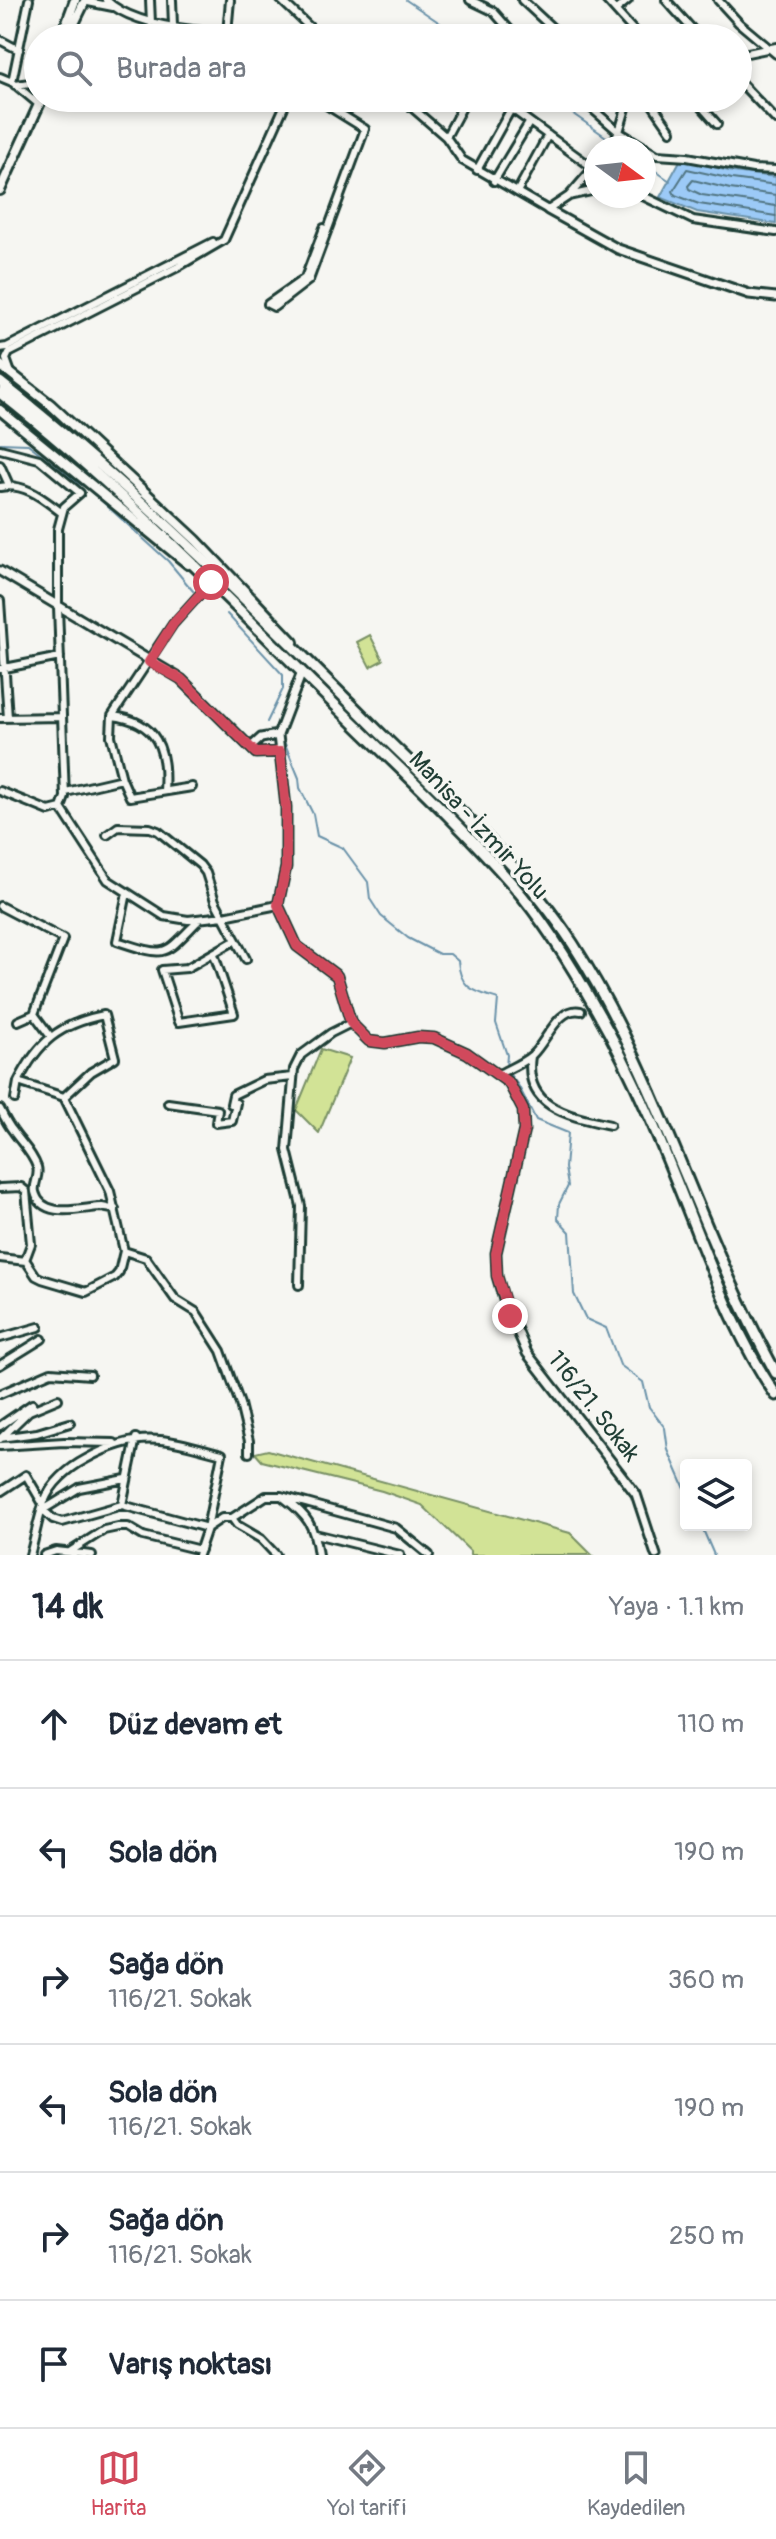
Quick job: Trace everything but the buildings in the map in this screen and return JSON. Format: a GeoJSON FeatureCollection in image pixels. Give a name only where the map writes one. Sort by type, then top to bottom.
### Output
{"type":"FeatureCollection","features":[{"type":"Feature","properties":{"kind":"highway","name":"Manisa - İzmir Yolu"},"geometry":{"type":"LineString","coordinates":[[0,382],[157,517],[522,875],[572,942],[616,1017],[643,1071],[733,1290],[776,1373]]}},
{"type":"Feature","properties":{"kind":"highway","name":"Manisa - İzmir Yolu"},"geometry":{"type":"LineString","coordinates":[[0,393],[98,476],[210,580],[513,885],[560,950],[596,1008],[633,1079],[740,1331],[776,1395]]}},
{"type":"Feature","properties":{"kind":"main road"},"geometry":{"type":"LineString","coordinates":[[69,24],[83,1]]}},
{"type":"Feature","properties":{"kind":"main road"},"geometry":{"type":"LineString","coordinates":[[73,24],[83,1]]}},
{"type":"Feature","properties":{"kind":"main road"},"geometry":{"type":"LineString","coordinates":[[0,177],[32,112]]}},
{"type":"Feature","properties":{"kind":"main road"},"geometry":{"type":"LineString","coordinates":[[0,190],[33,112]]}},
{"type":"Feature","properties":{"kind":"main road"},"geometry":{"type":"LineString","coordinates":[[0,365],[51,405],[196,540],[285,631],[311,665]]}},
{"type":"Feature","properties":{"kind":"main road"},"geometry":{"type":"LineString","coordinates":[[0,410],[172,553],[210,580]]}},
{"type":"Feature","properties":{"kind":"street"},"geometry":{"type":"LineString","coordinates":[[24,24],[29,0]]}},
{"type":"Feature","properties":{"kind":"street"},"geometry":{"type":"LineString","coordinates":[[106,0],[113,7]]}},
{"type":"Feature","properties":{"kind":"street"},"geometry":{"type":"LineString","coordinates":[[150,0],[151,23]]}},
{"type":"Feature","properties":{"kind":"street"},"geometry":{"type":"LineString","coordinates":[[172,0],[173,24]]}},
{"type":"Feature","properties":{"kind":"street"},"geometry":{"type":"LineString","coordinates":[[228,24],[230,0]]}},
{"type":"Feature","properties":{"kind":"street"},"geometry":{"type":"LineString","coordinates":[[281,0],[306,24]]}},
{"type":"Feature","properties":{"kind":"street"},"geometry":{"type":"LineString","coordinates":[[470,0],[493,11],[505,24]]}},
{"type":"Feature","properties":{"kind":"street"},"geometry":{"type":"LineString","coordinates":[[522,0],[548,24]]}},
{"type":"Feature","properties":{"kind":"street"},"geometry":{"type":"LineString","coordinates":[[606,0],[628,24]]}},
{"type":"Feature","properties":{"kind":"street"},"geometry":{"type":"LineString","coordinates":[[616,10],[628,0]]}},
{"type":"Feature","properties":{"kind":"street"},"geometry":{"type":"LineString","coordinates":[[666,0],[687,24]]}},
{"type":"Feature","properties":{"kind":"street"},"geometry":{"type":"LineString","coordinates":[[718,0],[745,24]]}},
{"type":"Feature","properties":{"kind":"street"},"geometry":{"type":"LineString","coordinates":[[724,7],[732,0]]}},
{"type":"Feature","properties":{"kind":"street"},"geometry":{"type":"LineString","coordinates":[[83,1],[113,7],[151,23],[162,24]]}},
{"type":"Feature","properties":{"kind":"street"},"geometry":{"type":"LineString","coordinates":[[14,84],[24,25]]}},
{"type":"Feature","properties":{"kind":"street"},"geometry":{"type":"LineString","coordinates":[[752,30],[773,47],[776,54]]}},
{"type":"Feature","properties":{"kind":"street"},"geometry":{"type":"LineString","coordinates":[[0,40],[19,50]]}},
{"type":"Feature","properties":{"kind":"street"},"geometry":{"type":"LineString","coordinates":[[752,52],[773,47]]}},
{"type":"Feature","properties":{"kind":"street"},"geometry":{"type":"LineString","coordinates":[[0,77],[24,90]]}},
{"type":"Feature","properties":{"kind":"street"},"geometry":{"type":"LineString","coordinates":[[14,84],[24,83]]}},
{"type":"Feature","properties":{"kind":"street"},"geometry":{"type":"LineString","coordinates":[[752,95],[776,120]]}},
{"type":"Feature","properties":{"kind":"street"},"geometry":{"type":"LineString","coordinates":[[0,348],[224,236],[280,112]]}},
{"type":"Feature","properties":{"kind":"street"},"geometry":{"type":"LineString","coordinates":[[11,373],[6,359],[9,353],[224,240],[280,112]]}},
{"type":"Feature","properties":{"kind":"street"},"geometry":{"type":"LineString","coordinates":[[332,112],[365,129],[309,280],[274,307],[268,304],[305,278],[361,129]]}},
{"type":"Feature","properties":{"kind":"street"},"geometry":{"type":"LineString","coordinates":[[336,112],[361,129]]}},
{"type":"Feature","properties":{"kind":"street"},"geometry":{"type":"LineString","coordinates":[[417,112],[446,137],[462,160],[618,249],[749,294],[776,297]]}},
{"type":"Feature","properties":{"kind":"street"},"geometry":{"type":"LineString","coordinates":[[446,137],[459,112]]}},
{"type":"Feature","properties":{"kind":"street"},"geometry":{"type":"LineString","coordinates":[[477,170],[509,112]]}},
{"type":"Feature","properties":{"kind":"street"},"geometry":{"type":"LineString","coordinates":[[515,112],[584,159]]}},
{"type":"Feature","properties":{"kind":"street"},"geometry":{"type":"LineString","coordinates":[[596,112],[619,132],[657,155],[776,170]]}},
{"type":"Feature","properties":{"kind":"street"},"geometry":{"type":"LineString","coordinates":[[617,136],[625,112]]}},
{"type":"Feature","properties":{"kind":"street"},"geometry":{"type":"LineString","coordinates":[[658,112],[671,131]]}},
{"type":"Feature","properties":{"kind":"street"},"geometry":{"type":"LineString","coordinates":[[706,112],[717,124]]}},
{"type":"Feature","properties":{"kind":"street"},"geometry":{"type":"LineString","coordinates":[[494,181],[529,123]]}},
{"type":"Feature","properties":{"kind":"street"},"geometry":{"type":"LineString","coordinates":[[517,192],[548,135]]}},
{"type":"Feature","properties":{"kind":"street"},"geometry":{"type":"LineString","coordinates":[[548,210],[569,196],[584,179]]}},
{"type":"Feature","properties":{"kind":"street"},"geometry":{"type":"LineString","coordinates":[[569,196],[584,193]]}},
{"type":"Feature","properties":{"kind":"street"},"geometry":{"type":"LineString","coordinates":[[656,202],[693,220],[776,232]]}},
{"type":"Feature","properties":{"kind":"street"},"geometry":{"type":"LineString","coordinates":[[0,449],[39,459],[80,493],[64,507],[58,529],[66,792],[61,808],[54,812],[0,791]]}},
{"type":"Feature","properties":{"kind":"street"},"geometry":{"type":"LineString","coordinates":[[0,465],[9,485]]}},
{"type":"Feature","properties":{"kind":"street"},"geometry":{"type":"LineString","coordinates":[[0,487],[14,484],[38,495],[62,513]]}},
{"type":"Feature","properties":{"kind":"street"},"geometry":{"type":"LineString","coordinates":[[0,571],[181,679],[256,753],[280,752]]}},
{"type":"Feature","properties":{"kind":"street"},"geometry":{"type":"LineString","coordinates":[[192,787],[130,797],[111,736],[112,716],[173,624],[210,580]]}},
{"type":"Feature","properties":{"kind":"street"},"geometry":{"type":"LineString","coordinates":[[0,601],[4,718],[62,717]]}},
{"type":"Feature","properties":{"kind":"street"},"geometry":{"type":"LineString","coordinates":[[2,668],[60,657]]}},
{"type":"Feature","properties":{"kind":"street"},"geometry":{"type":"LineString","coordinates":[[299,1285],[301,1206],[287,1150],[294,1069],[301,1055],[351,1023],[337,976],[297,946],[278,905],[286,867],[286,807],[278,735],[302,672]]}},
{"type":"Feature","properties":{"kind":"street"},"geometry":{"type":"LineString","coordinates":[[112,716],[136,721],[154,735],[165,758],[164,791]]}},
{"type":"Feature","properties":{"kind":"street"},"geometry":{"type":"LineString","coordinates":[[251,747],[261,738],[278,735]]}},
{"type":"Feature","properties":{"kind":"street"},"geometry":{"type":"LineString","coordinates":[[66,792],[122,779]]}},
{"type":"Feature","properties":{"kind":"street"},"geometry":{"type":"LineString","coordinates":[[61,808],[108,880],[164,916],[200,919],[278,905]]}},
{"type":"Feature","properties":{"kind":"street"},"geometry":{"type":"LineString","coordinates":[[107,835],[118,827],[150,828],[200,865],[246,959]]}},
{"type":"Feature","properties":{"kind":"street"},"geometry":{"type":"LineString","coordinates":[[127,893],[117,941],[154,953],[162,952],[200,919]]}},
{"type":"Feature","properties":{"kind":"street"},"geometry":{"type":"LineString","coordinates":[[0,906],[63,939],[34,1014],[18,1021]]}},
{"type":"Feature","properties":{"kind":"street"},"geometry":{"type":"LineString","coordinates":[[214,954],[234,1014],[179,1022],[162,970],[187,968],[236,940]]}},
{"type":"Feature","properties":{"kind":"street"},"geometry":{"type":"LineString","coordinates":[[499,1074],[531,1056],[561,1016],[574,1010],[581,1011]]}},
{"type":"Feature","properties":{"kind":"street"},"geometry":{"type":"LineString","coordinates":[[34,1014],[51,1037]]}},
{"type":"Feature","properties":{"kind":"street"},"geometry":{"type":"LineString","coordinates":[[15,1099],[18,1082],[31,1055],[51,1037],[86,1019],[104,1015],[115,1058],[91,1072],[64,1097]]}},
{"type":"Feature","properties":{"kind":"street","name":"116/21. Sokak"},"geometry":{"type":"LineString","coordinates":[[351,1023],[369,1041],[385,1043],[418,1037],[448,1043],[499,1074],[519,1099],[524,1130],[496,1253],[497,1276],[504,1300],[527,1353],[636,1494],[656,1555]]}},
{"type":"Feature","properties":{"kind":"street"},"geometry":{"type":"LineString","coordinates":[[531,1056],[529,1071],[532,1086],[545,1102],[558,1110],[610,1125]]}},
{"type":"Feature","properties":{"kind":"street"},"geometry":{"type":"LineString","coordinates":[[168,1103],[218,1110],[216,1123],[232,1121],[236,1103],[231,1104],[233,1095],[264,1080],[293,1077]]}},
{"type":"Feature","properties":{"kind":"street"},"geometry":{"type":"LineString","coordinates":[[0,1258],[25,1260],[42,1279],[86,1292],[115,1277],[124,1251],[115,1209],[98,1164],[64,1097],[18,1082]]}},
{"type":"Feature","properties":{"kind":"street"},"geometry":{"type":"LineString","coordinates":[[0,1109],[37,1166],[34,1189],[47,1206],[79,1211],[101,1207],[115,1209]]}},
{"type":"Feature","properties":{"kind":"street"},"geometry":{"type":"LineString","coordinates":[[0,1188],[21,1187],[26,1191],[31,1244],[25,1260]]}},
{"type":"Feature","properties":{"kind":"street"},"geometry":{"type":"LineString","coordinates":[[124,1251],[146,1258],[175,1299],[196,1312],[221,1351],[240,1404],[249,1453]]}},
{"type":"Feature","properties":{"kind":"street"},"geometry":{"type":"LineString","coordinates":[[0,1338],[39,1327]]}},
{"type":"Feature","properties":{"kind":"street"},"geometry":{"type":"LineString","coordinates":[[0,1365],[42,1339]]}},
{"type":"Feature","properties":{"kind":"street"},"geometry":{"type":"LineString","coordinates":[[0,1394],[51,1372],[90,1375]]}},
{"type":"Feature","properties":{"kind":"street"},"geometry":{"type":"LineString","coordinates":[[0,1439],[29,1411],[58,1399]]}},
{"type":"Feature","properties":{"kind":"street"},"geometry":{"type":"LineString","coordinates":[[0,1426],[32,1404]]}},
{"type":"Feature","properties":{"kind":"street"},"geometry":{"type":"LineString","coordinates":[[0,1439],[70,1423]]}},
{"type":"Feature","properties":{"kind":"street"},"geometry":{"type":"LineString","coordinates":[[122,1505],[136,1438]]}},
{"type":"Feature","properties":{"kind":"street"},"geometry":{"type":"LineString","coordinates":[[30,1555],[43,1507],[55,1484],[72,1467],[118,1443],[136,1438],[173,1441],[222,1454],[199,1553],[143,1536],[128,1527],[104,1530],[72,1553]]}},
{"type":"Feature","properties":{"kind":"street"},"geometry":{"type":"LineString","coordinates":[[0,1454],[4,1446],[64,1442],[118,1443]]}},
{"type":"Feature","properties":{"kind":"street"},"geometry":{"type":"LineString","coordinates":[[0,1492],[26,1475],[43,1507],[53,1519],[62,1522],[122,1505],[207,1528],[222,1518],[232,1518],[266,1496],[281,1496],[396,1528],[429,1555]]}},
{"type":"Feature","properties":{"kind":"street"},"geometry":{"type":"LineString","coordinates":[[43,1507],[79,1488],[126,1479]]}},
{"type":"Feature","properties":{"kind":"street"},"geometry":{"type":"LineString","coordinates":[[281,1496],[305,1514],[315,1534],[318,1555]]}},
{"type":"Feature","properties":{"kind":"street"},"geometry":{"type":"LineString","coordinates":[[232,1518],[237,1525],[261,1539],[276,1555]]}},
{"type":"Feature","properties":{"kind":"street"},"geometry":{"type":"LineString","coordinates":[[315,1534],[400,1555]]}},
{"type":"Feature","properties":{"kind":"street"},"geometry":{"type":"LineString","coordinates":[[44,1555],[56,1551],[92,1555]]}},
{"type":"Feature","properties":{"kind":"green space"},"geometry":{"type":"Polygon","coordinates":[[[370,635],[383,660],[370,667],[357,642],[370,635]]]}},
{"type":"Feature","properties":{"kind":"green space"},"geometry":{"type":"Polygon","coordinates":[[[321,1049],[350,1058],[319,1133],[296,1110],[321,1049]]]}},
{"type":"Feature","properties":{"kind":"green space"},"geometry":{"type":"Polygon","coordinates":[[[268,1450],[570,1533],[592,1555],[470,1555],[470,1551],[422,1505],[382,1491],[262,1461],[255,1453],[268,1450]]]}},
{"type":"Feature","properties":{"kind":"water"},"geometry":{"type":"Polygon","coordinates":[[[681,159],[733,172],[776,177],[776,224],[697,212],[660,197],[681,159]]]}},
{"type":"Feature","properties":{"kind":"waterway"},"geometry":{"type":"LineString","coordinates":[[406,0],[441,24]]}},
{"type":"Feature","properties":{"kind":"waterway"},"geometry":{"type":"LineString","coordinates":[[570,112],[605,136]]}},
{"type":"Feature","properties":{"kind":"waterway"},"geometry":{"type":"LineString","coordinates":[[656,171],[670,181]]}},
{"type":"Feature","properties":{"kind":"waterway"},"geometry":{"type":"LineString","coordinates":[[0,443],[28,444],[86,487],[168,561],[193,591]]}},
{"type":"Feature","properties":{"kind":"waterway"},"geometry":{"type":"LineString","coordinates":[[227,614],[283,675],[283,689],[267,722]]}},
{"type":"Feature","properties":{"kind":"waterway"},"geometry":{"type":"LineString","coordinates":[[283,739],[300,788],[313,814],[317,836],[343,848],[368,882],[370,899],[381,916],[408,938],[439,954],[450,954],[458,961],[462,978],[470,988],[498,999],[496,1023],[507,1055],[506,1067]]}},
{"type":"Feature","properties":{"kind":"waterway"},"geometry":{"type":"LineString","coordinates":[[507,1071],[536,1120],[568,1133],[565,1168],[568,1186],[559,1204],[558,1219],[570,1232],[574,1294],[586,1319],[606,1328],[620,1365],[643,1382],[649,1407],[665,1428],[668,1450],[680,1477]]}},
{"type":"Feature","properties":{"kind":"waterway"},"geometry":{"type":"LineString","coordinates":[[704,1531],[714,1555]]}},
{"type":"Feature","properties":{"kind":"route"},"geometry":{"type":"LineString","coordinates":[[211,582],[173,624],[149,662],[181,679],[256,753],[280,752],[286,807],[286,867],[278,905],[297,946],[337,976],[351,1023],[369,1041],[385,1043],[418,1037],[448,1043],[499,1074],[519,1099],[524,1130],[496,1253],[497,1276],[510,1316]]}}]}
